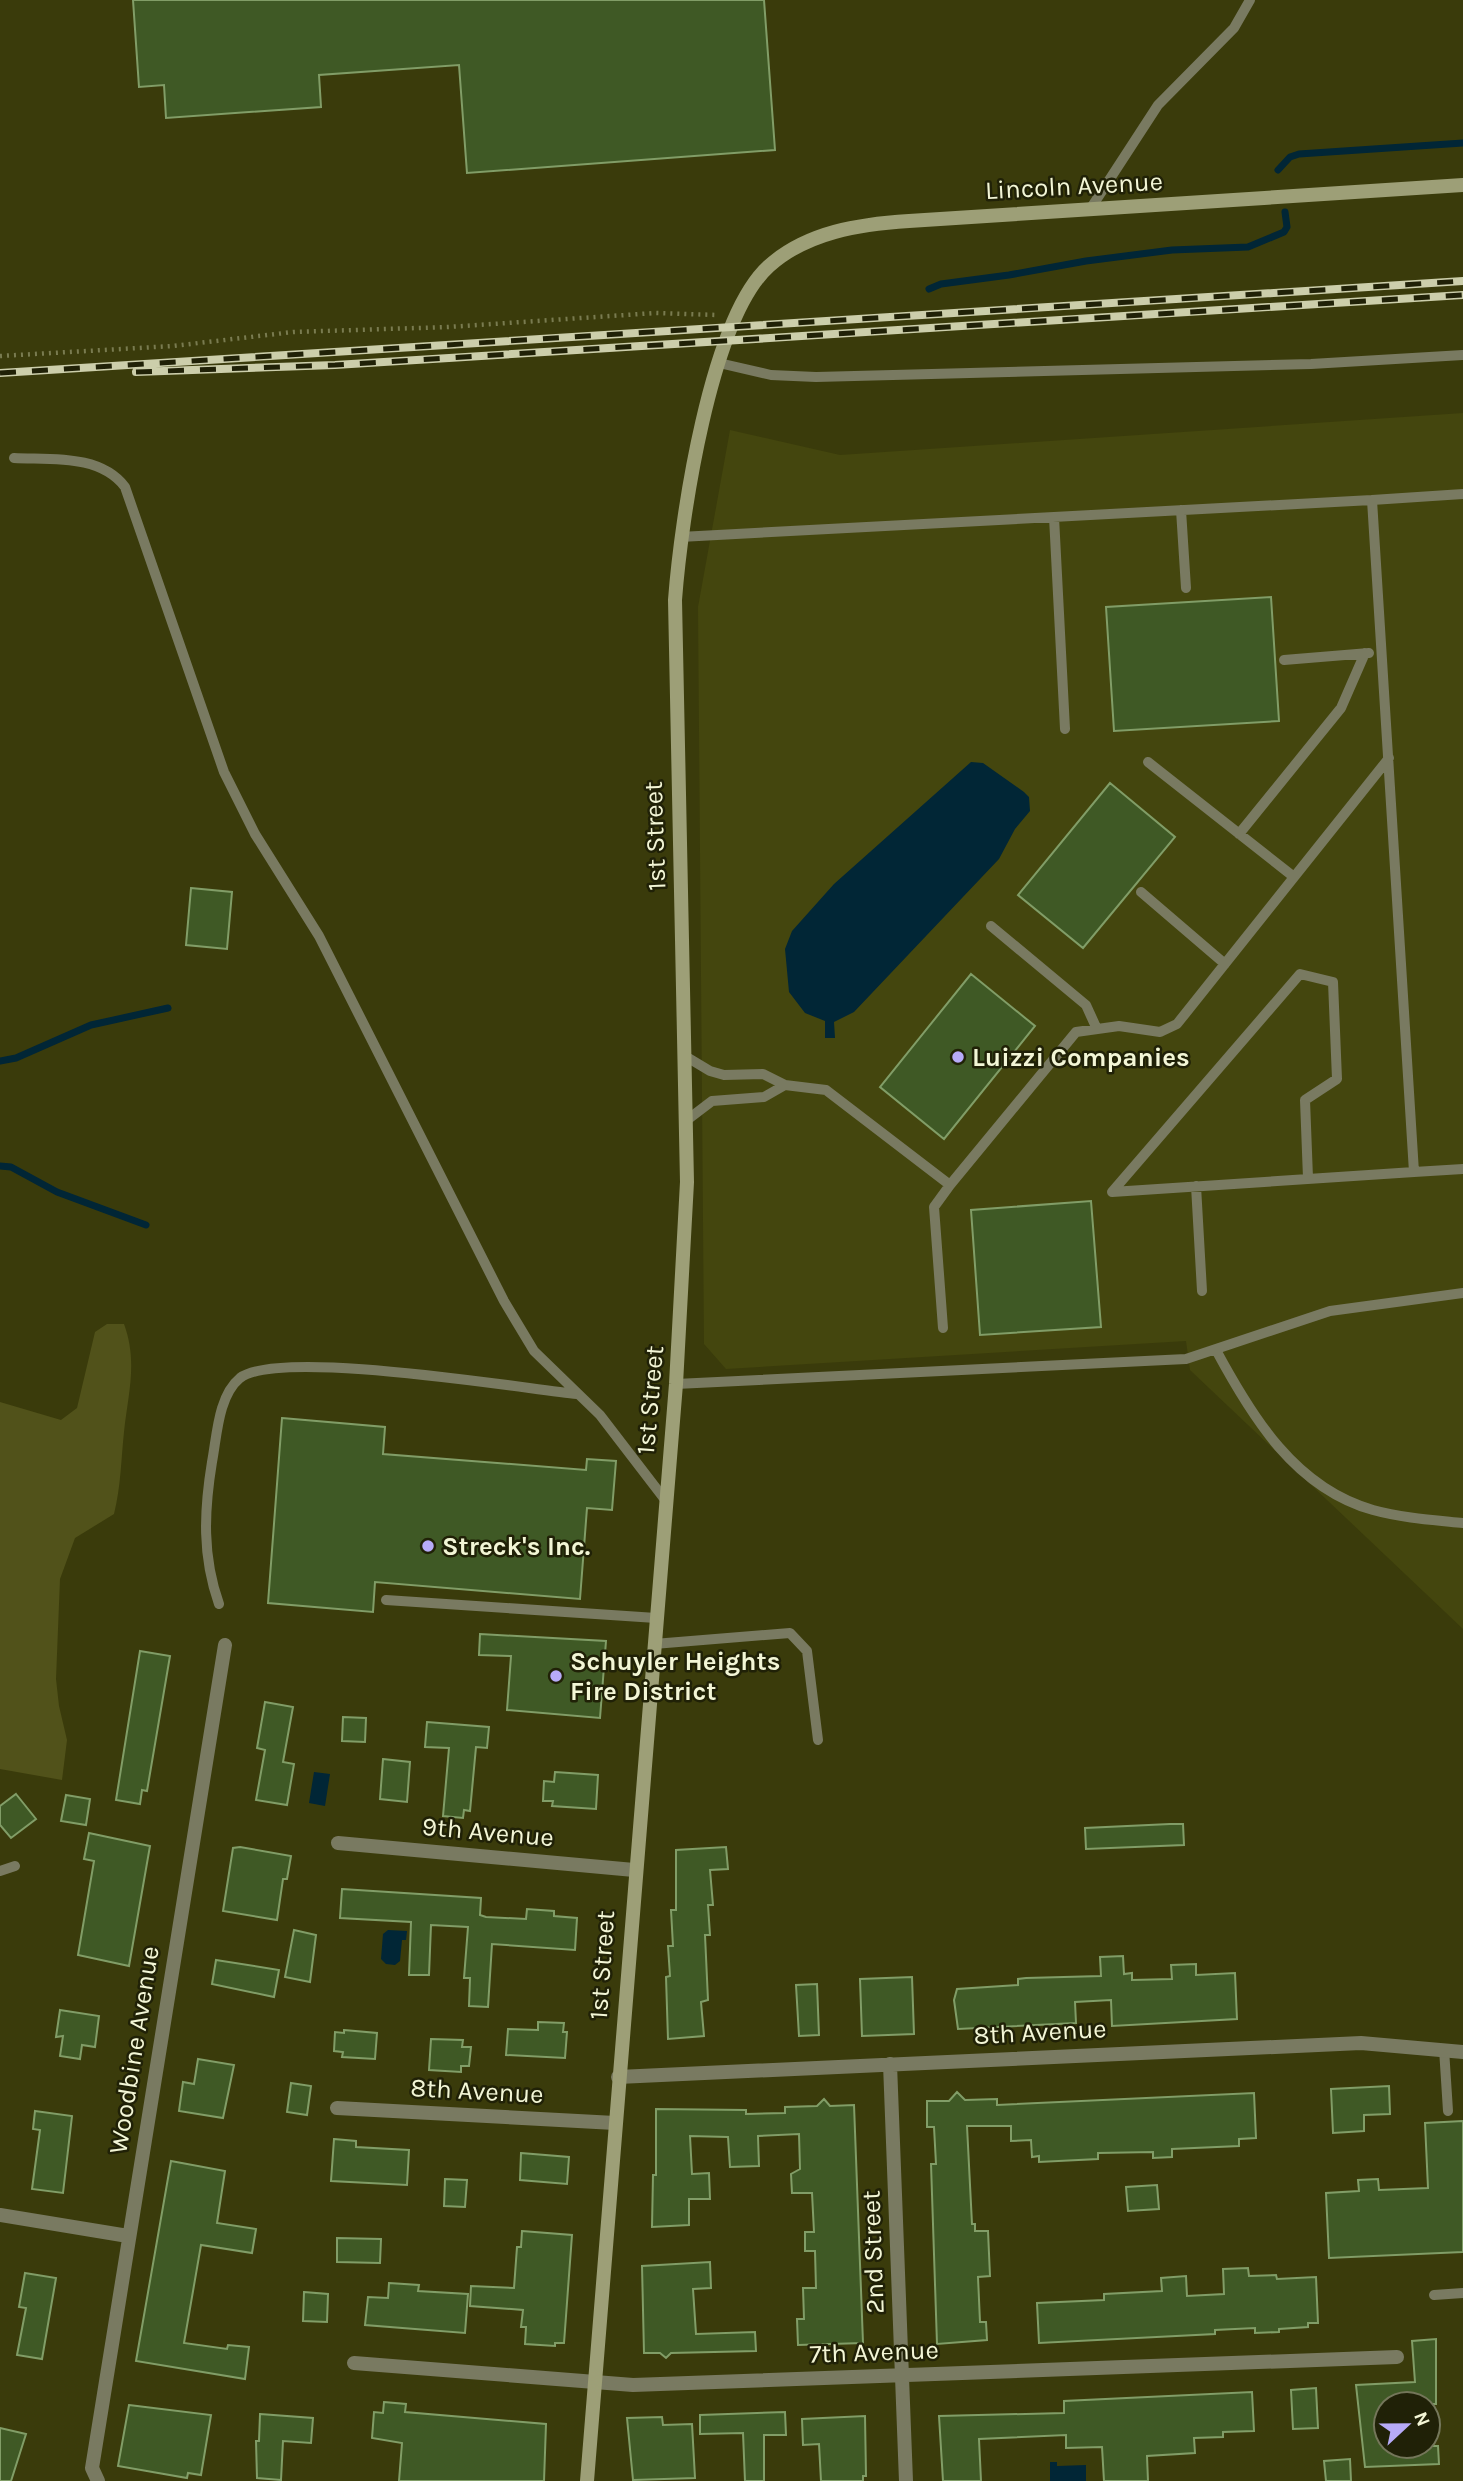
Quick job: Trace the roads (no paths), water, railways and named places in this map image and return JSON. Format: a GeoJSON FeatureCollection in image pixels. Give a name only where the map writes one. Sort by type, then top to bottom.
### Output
{"type":"FeatureCollection","features":[{"type":"Feature","properties":{"kind":"street","name":"Lincoln Avenue"},"geometry":{"type":"LineString","coordinates":[[734,322],[753,284],[767,267],[798,246],[832,233],[900,221],[1463,185]]}},
{"type":"Feature","properties":{"kind":"street","name":"1st Street"},"geometry":{"type":"LineString","coordinates":[[587,2481],[634,1870],[676,1384],[687,1216],[687,1120],[674,644],[680,537],[691,475],[719,363],[734,322]]}},
{"type":"Feature","properties":{"kind":"street","name":"Woodbine Avenue"},"geometry":{"type":"LineString","coordinates":[[98,2481],[93,2473],[93,2464],[225,1645]]}},
{"type":"Feature","properties":{"kind":"street","name":"9th Avenue"},"geometry":{"type":"LineString","coordinates":[[338,1843],[634,1870]]}},
{"type":"Feature","properties":{"kind":"street","name":"8th Avenue"},"geometry":{"type":"LineString","coordinates":[[618,2077],[1361,2043],[1463,2052]]}},
{"type":"Feature","properties":{"kind":"street","name":"2nd Street"},"geometry":{"type":"LineString","coordinates":[[890,2064],[906,2481]]}},
{"type":"Feature","properties":{"kind":"street","name":"8th Avenue"},"geometry":{"type":"LineString","coordinates":[[337,2108],[615,2123]]}},
{"type":"Feature","properties":{"kind":"street"},"geometry":{"type":"LineString","coordinates":[[0,2215],[128,2236]]}},
{"type":"Feature","properties":{"kind":"street","name":"7th Avenue"},"geometry":{"type":"LineString","coordinates":[[354,2363],[633,2385],[1397,2357]]}},
{"type":"Feature","properties":{"kind":"lane"},"geometry":{"type":"LineString","coordinates":[[1089,211],[1157,105],[1234,28],[1250,0]]}},
{"type":"Feature","properties":{"kind":"lane"},"geometry":{"type":"LineString","coordinates":[[719,363],[771,375],[816,377],[1311,364],[1463,355]]}},
{"type":"Feature","properties":{"kind":"lane"},"geometry":{"type":"LineString","coordinates":[[14,458],[83,462],[111,473],[125,487],[224,772],[241,807],[319,936],[403,1106],[514,1319],[534,1350],[617,1434],[629,1455],[666,1501]]}},
{"type":"Feature","properties":{"kind":"lane"},"geometry":{"type":"LineString","coordinates":[[680,537],[1463,494]]}},
{"type":"Feature","properties":{"kind":"lane"},"geometry":{"type":"LineString","coordinates":[[1373,500],[1414,1172]]}},
{"type":"Feature","properties":{"kind":"lane"},"geometry":{"type":"LineString","coordinates":[[1181,510],[1186,587]]}},
{"type":"Feature","properties":{"kind":"lane"},"geometry":{"type":"LineString","coordinates":[[1054,517],[1065,729]]}},
{"type":"Feature","properties":{"kind":"lane"},"geometry":{"type":"LineString","coordinates":[[1284,660],[1382,652]]}},
{"type":"Feature","properties":{"kind":"lane"},"geometry":{"type":"LineString","coordinates":[[1239,834],[1341,708],[1365,653]]}},
{"type":"Feature","properties":{"kind":"lane"},"geometry":{"type":"LineString","coordinates":[[943,1328],[934,1207],[950,1185],[1076,1032],[1096,1027],[1119,1026],[1160,1032],[1177,1024],[1389,758]]}},
{"type":"Feature","properties":{"kind":"lane"},"geometry":{"type":"LineString","coordinates":[[1148,762],[1294,877]]}},
{"type":"Feature","properties":{"kind":"lane"},"geometry":{"type":"LineString","coordinates":[[1141,892],[1225,964]]}},
{"type":"Feature","properties":{"kind":"lane"},"geometry":{"type":"LineString","coordinates":[[991,926],[1086,1005],[1096,1027]]}},
{"type":"Feature","properties":{"kind":"lane"},"geometry":{"type":"LineString","coordinates":[[1308,1178],[1305,1100],[1337,1079],[1334,982],[1300,974],[1112,1192],[1463,1169]]}},
{"type":"Feature","properties":{"kind":"lane"},"geometry":{"type":"LineString","coordinates":[[685,1056],[710,1071],[724,1075],[762,1074],[785,1085],[815,1087],[837,1096],[950,1185]]}},
{"type":"Feature","properties":{"kind":"lane"},"geometry":{"type":"LineString","coordinates":[[687,1120],[712,1101],[764,1097],[785,1085]]}},
{"type":"Feature","properties":{"kind":"lane"},"geometry":{"type":"LineString","coordinates":[[1196,1186],[1202,1292]]}},
{"type":"Feature","properties":{"kind":"lane"},"geometry":{"type":"LineString","coordinates":[[676,1384],[1186,1359],[1330,1311],[1463,1293]]}},
{"type":"Feature","properties":{"kind":"lane"},"geometry":{"type":"LineString","coordinates":[[1216,1350],[1235,1386],[1280,1451],[1327,1491],[1374,1510],[1463,1523]]}},
{"type":"Feature","properties":{"kind":"lane"},"geometry":{"type":"LineString","coordinates":[[219,1604],[205,1544],[207,1490],[225,1402],[233,1386],[245,1375],[274,1366],[333,1366],[577,1394]]}},
{"type":"Feature","properties":{"kind":"lane"},"geometry":{"type":"LineString","coordinates":[[386,1600],[656,1618]]}},
{"type":"Feature","properties":{"kind":"lane"},"geometry":{"type":"LineString","coordinates":[[654,1644],[790,1633],[807,1651],[818,1740]]}},
{"type":"Feature","properties":{"kind":"lane"},"geometry":{"type":"LineString","coordinates":[[0,1871],[15,1866]]}},
{"type":"Feature","properties":{"kind":"lane"},"geometry":{"type":"LineString","coordinates":[[1444,2049],[1448,2111]]}},
{"type":"Feature","properties":{"kind":"lane"},"geometry":{"type":"LineString","coordinates":[[1434,2295],[1463,2293]]}},
{"type":"Feature","properties":{"kind":"water"},"geometry":{"type":"Polygon","coordinates":[[[971,762],[983,763],[1024,792],[1029,797],[1030,811],[1015,829],[999,859],[854,1012],[834,1022],[835,1038],[825,1038],[825,1021],[805,1013],[789,992],[785,949],[792,931],[834,884],[971,762]]]}},
{"type":"Feature","properties":{"kind":"water"},"geometry":{"type":"Polygon","coordinates":[[[314,1772],[330,1774],[325,1806],[309,1803],[314,1772]]]}},
{"type":"Feature","properties":{"kind":"water"},"geometry":{"type":"Polygon","coordinates":[[[388,1930],[407,1931],[406,1940],[402,1940],[400,1961],[395,1965],[386,1964],[381,1959],[383,1934],[388,1930]]]}},
{"type":"Feature","properties":{"kind":"water"},"geometry":{"type":"Polygon","coordinates":[[[1050,2462],[1057,2462],[1057,2466],[1086,2465],[1086,2481],[1050,2481],[1050,2462]]]}},
{"type":"Feature","properties":{"kind":"waterway"},"geometry":{"type":"LineString","coordinates":[[1278,170],[1290,157],[1299,154],[1463,143]]}},
{"type":"Feature","properties":{"kind":"waterway"},"geometry":{"type":"LineString","coordinates":[[929,289],[941,284],[1086,261],[1172,250],[1248,247],[1284,232],[1287,227],[1285,212]]}},
{"type":"Feature","properties":{"kind":"waterway"},"geometry":{"type":"LineString","coordinates":[[0,1061],[16,1058],[91,1025],[168,1008]]}},
{"type":"Feature","properties":{"kind":"waterway"},"geometry":{"type":"LineString","coordinates":[[0,1166],[11,1167],[57,1192],[146,1225]]}},
{"type":"Feature","properties":{"kind":"railway"},"geometry":{"type":"LineString","coordinates":[[0,373],[1463,281]]}},
{"type":"Feature","properties":{"kind":"railway"},"geometry":{"type":"LineString","coordinates":[[136,372],[335,365],[1463,295]]}},
{"type":"Feature","properties":{"kind":"place","name":"Luizzi Companies"},"geometry":{"type":"Point","coordinates":[958,1057]}},
{"type":"Feature","properties":{"kind":"place","name":"Streck's Inc."},"geometry":{"type":"Point","coordinates":[428,1546]}},
{"type":"Feature","properties":{"kind":"place","name":"Schuyler Heights Fire District"},"geometry":{"type":"Point","coordinates":[556,1676]}}]}
